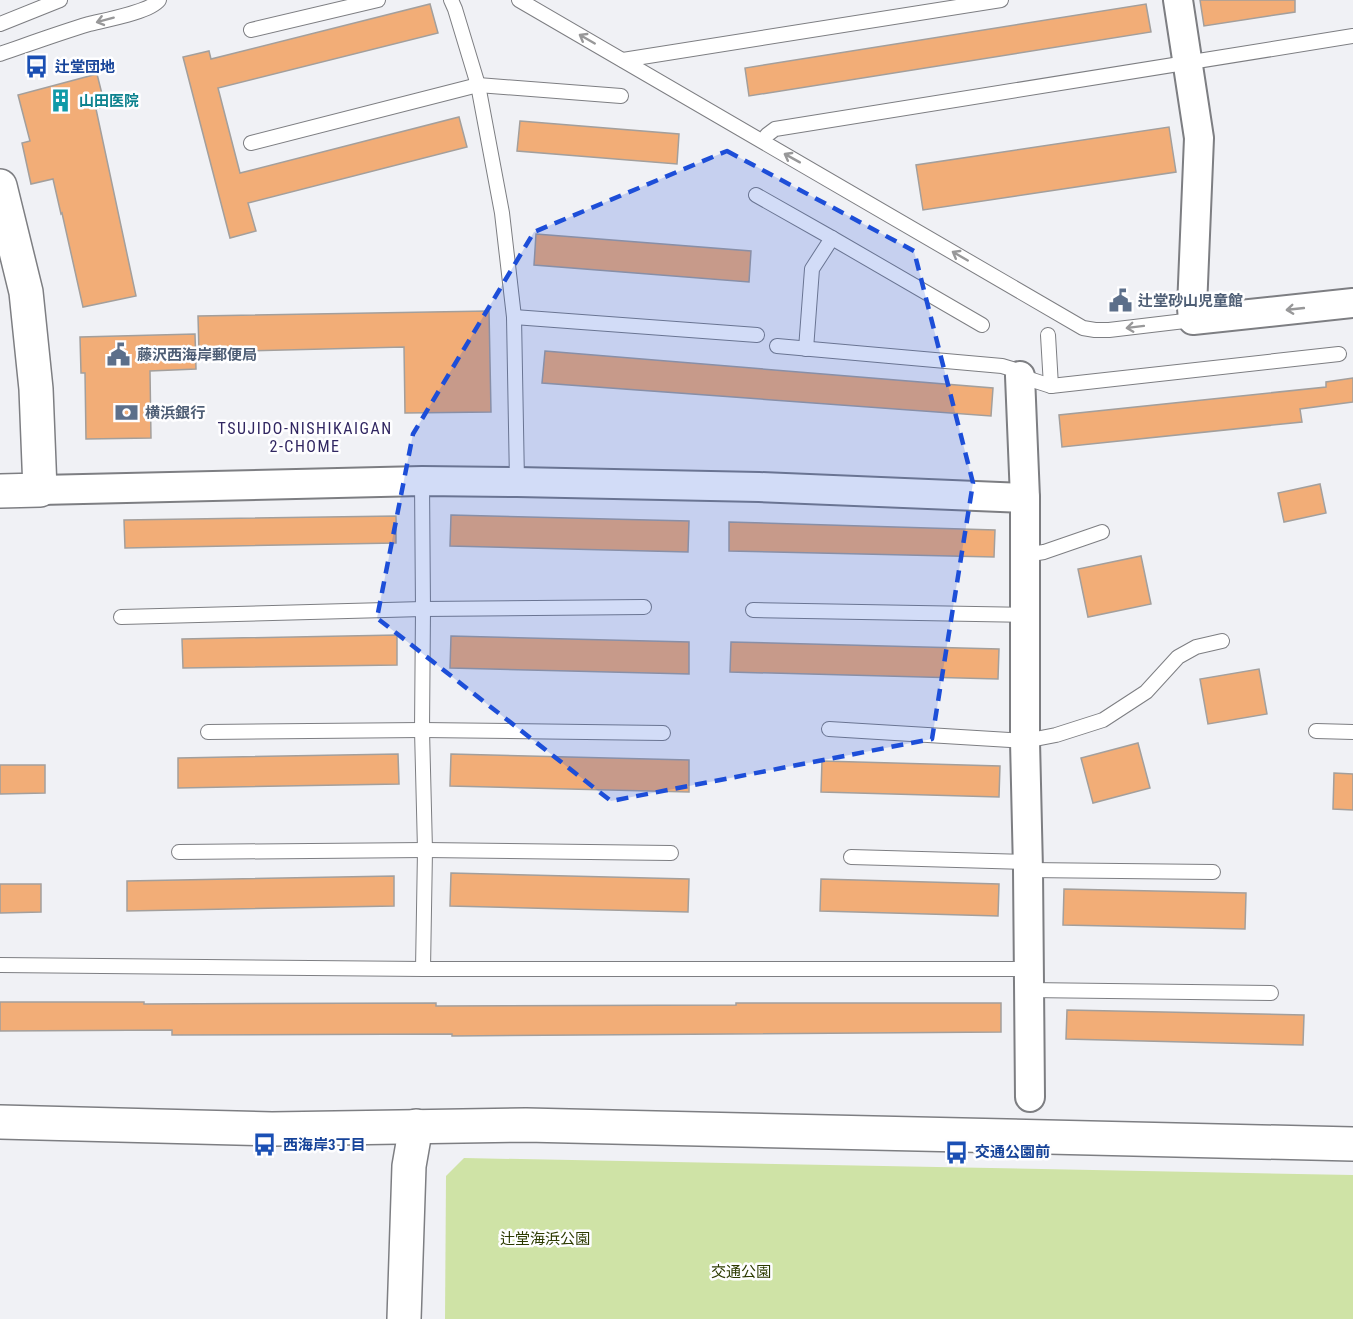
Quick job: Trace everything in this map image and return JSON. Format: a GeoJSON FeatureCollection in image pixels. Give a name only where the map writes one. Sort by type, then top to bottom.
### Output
{"type":"FeatureCollection","features":[{"type":"Feature","properties":{"kind":"street"},"geometry":{"type":"LineString","coordinates":[[1178,0],[1199,138],[1193,320],[1353,303]]}},
{"type":"Feature","properties":{"kind":"street"},"geometry":{"type":"LineString","coordinates":[[0,186],[26,292],[36,389],[40,490]]}},
{"type":"Feature","properties":{"kind":"street"},"geometry":{"type":"LineString","coordinates":[[1020,376],[1025,498],[1025,741],[1030,1097]]}},
{"type":"Feature","properties":{"kind":"street"},"geometry":{"type":"LineString","coordinates":[[0,491],[422,481],[759,487],[1025,498]]}},
{"type":"Feature","properties":{"kind":"street"},"geometry":{"type":"LineString","coordinates":[[0,1122],[272,1129],[526,1125],[1353,1144]]}},
{"type":"Feature","properties":{"kind":"street"},"geometry":{"type":"LineString","coordinates":[[404,1319],[409,1166],[416,1126]]}},
{"type":"Feature","properties":{"kind":"lane"},"geometry":{"type":"LineString","coordinates":[[0,24],[60,0]]}},
{"type":"Feature","properties":{"kind":"lane"},"geometry":{"type":"LineString","coordinates":[[0,54],[90,24],[138,12],[159,0]]}},
{"type":"Feature","properties":{"kind":"lane"},"geometry":{"type":"LineString","coordinates":[[251,30],[378,0]]}},
{"type":"Feature","properties":{"kind":"lane"},"geometry":{"type":"LineString","coordinates":[[451,0],[478,85],[502,213],[514,317],[517,482]]}},
{"type":"Feature","properties":{"kind":"lane"},"geometry":{"type":"LineString","coordinates":[[519,0],[1083,327],[1109,330],[1193,320]]}},
{"type":"Feature","properties":{"kind":"lane"},"geometry":{"type":"LineString","coordinates":[[623,60],[1000,0]]}},
{"type":"Feature","properties":{"kind":"lane"},"geometry":{"type":"LineString","coordinates":[[767,135],[776,129],[1353,36]]}},
{"type":"Feature","properties":{"kind":"lane"},"geometry":{"type":"LineString","coordinates":[[251,143],[478,85],[621,96]]}},
{"type":"Feature","properties":{"kind":"lane"},"geometry":{"type":"LineString","coordinates":[[756,195],[982,325]]}},
{"type":"Feature","properties":{"kind":"lane"},"geometry":{"type":"LineString","coordinates":[[806,349],[812,269],[832,238]]}},
{"type":"Feature","properties":{"kind":"lane"},"geometry":{"type":"LineString","coordinates":[[514,317],[757,335]]}},
{"type":"Feature","properties":{"kind":"lane"},"geometry":{"type":"LineString","coordinates":[[1048,335],[1051,386]]}},
{"type":"Feature","properties":{"kind":"lane"},"geometry":{"type":"LineString","coordinates":[[777,346],[1002,366],[1012,369],[1020,376],[1051,386],[1340,354]]}},
{"type":"Feature","properties":{"kind":"lane"},"geometry":{"type":"LineString","coordinates":[[422,481],[422,730],[425,850],[423,969]]}},
{"type":"Feature","properties":{"kind":"lane"},"geometry":{"type":"LineString","coordinates":[[1025,555],[1044,552],[1102,532]]}},
{"type":"Feature","properties":{"kind":"lane"},"geometry":{"type":"LineString","coordinates":[[121,617],[423,609],[644,607]]}},
{"type":"Feature","properties":{"kind":"lane"},"geometry":{"type":"LineString","coordinates":[[753,610],[1026,615]]}},
{"type":"Feature","properties":{"kind":"lane"},"geometry":{"type":"LineString","coordinates":[[829,729],[1025,741],[1056,735],[1103,720],[1146,692],[1178,657],[1196,647],[1222,641]]}},
{"type":"Feature","properties":{"kind":"lane"},"geometry":{"type":"LineString","coordinates":[[208,732],[422,730],[663,733]]}},
{"type":"Feature","properties":{"kind":"lane"},"geometry":{"type":"LineString","coordinates":[[1316,731],[1353,732]]}},
{"type":"Feature","properties":{"kind":"lane"},"geometry":{"type":"LineString","coordinates":[[179,852],[425,850],[671,853]]}},
{"type":"Feature","properties":{"kind":"lane"},"geometry":{"type":"LineString","coordinates":[[851,857],[1213,872]]}},
{"type":"Feature","properties":{"kind":"lane"},"geometry":{"type":"LineString","coordinates":[[0,965],[423,969],[1028,980],[1271,993]]}},
{"type":"Feature","properties":{"kind":"highlighted area"},"geometry":{"type":"Polygon","coordinates":[[[727,151],[914,251],[973,483],[932,739],[611,801],[377,618],[413,434],[534,232],[727,151]]]}},
{"type":"Feature","properties":{"kind":"green space","name":"辻堂海浜公園"},"geometry":{"type":"Polygon","coordinates":[[[464,1158],[1353,1175],[1353,1319],[445,1319],[446,1176],[464,1158]]]}},
{"type":"Feature","properties":{"kind":"building"},"geometry":{"type":"Polygon","coordinates":[[[1200,0],[1295,0],[1295,12],[1204,26],[1200,0]]]}},
{"type":"Feature","properties":{"kind":"building"},"geometry":{"type":"Polygon","coordinates":[[[430,4],[438,33],[218,88],[240,173],[459,117],[467,147],[248,203],[256,231],[230,238],[183,57],[209,51],[211,59],[430,4]]]}},
{"type":"Feature","properties":{"kind":"building"},"geometry":{"type":"Polygon","coordinates":[[[1146,4],[1151,32],[749,96],[745,68],[1146,4]]]}},
{"type":"Feature","properties":{"kind":"building"},"geometry":{"type":"Polygon","coordinates":[[[97,74],[105,106],[96,109],[136,296],[83,307],[53,179],[31,184],[22,143],[30,141],[18,95],[97,74]]]}},
{"type":"Feature","properties":{"kind":"building"},"geometry":{"type":"Polygon","coordinates":[[[520,121],[679,134],[677,164],[517,151],[520,121]]]}},
{"type":"Feature","properties":{"kind":"building"},"geometry":{"type":"Polygon","coordinates":[[[1169,127],[1176,172],[923,210],[916,165],[1169,127]]]}},
{"type":"Feature","properties":{"kind":"building"},"geometry":{"type":"Polygon","coordinates":[[[536,234],[751,251],[749,282],[534,265],[536,234]]]}},
{"type":"Feature","properties":{"kind":"building"},"geometry":{"type":"Polygon","coordinates":[[[489,311],[491,412],[405,413],[404,347],[199,352],[198,316],[489,311]]]}},
{"type":"Feature","properties":{"kind":"building"},"geometry":{"type":"Polygon","coordinates":[[[195,334],[196,369],[150,371],[151,438],[86,439],[85,373],[81,373],[80,337],[195,334]]]}},
{"type":"Feature","properties":{"kind":"building"},"geometry":{"type":"Polygon","coordinates":[[[545,351],[993,388],[991,416],[542,383],[545,351]]]}},
{"type":"Feature","properties":{"kind":"building"},"geometry":{"type":"Polygon","coordinates":[[[1353,378],[1353,402],[1300,409],[1302,422],[1062,447],[1059,415],[1326,387],[1326,382],[1353,378]]]}},
{"type":"Feature","properties":{"kind":"building"},"geometry":{"type":"Polygon","coordinates":[[[1320,484],[1326,513],[1284,522],[1278,493],[1320,484]]]}},
{"type":"Feature","properties":{"kind":"building"},"geometry":{"type":"Polygon","coordinates":[[[451,515],[689,521],[688,552],[450,546],[451,515]]]}},
{"type":"Feature","properties":{"kind":"building"},"geometry":{"type":"Polygon","coordinates":[[[396,516],[396,543],[125,548],[124,520],[396,516]]]}},
{"type":"Feature","properties":{"kind":"building"},"geometry":{"type":"Polygon","coordinates":[[[729,522],[995,530],[994,557],[729,551],[729,522]]]}},
{"type":"Feature","properties":{"kind":"building"},"geometry":{"type":"Polygon","coordinates":[[[1141,556],[1151,604],[1088,617],[1078,569],[1141,556]]]}},
{"type":"Feature","properties":{"kind":"building"},"geometry":{"type":"Polygon","coordinates":[[[397,635],[397,665],[183,668],[182,639],[397,635]]]}},
{"type":"Feature","properties":{"kind":"building"},"geometry":{"type":"Polygon","coordinates":[[[451,636],[689,642],[689,674],[450,668],[451,636]]]}},
{"type":"Feature","properties":{"kind":"building"},"geometry":{"type":"Polygon","coordinates":[[[731,642],[999,649],[998,679],[730,672],[731,642]]]}},
{"type":"Feature","properties":{"kind":"building"},"geometry":{"type":"Polygon","coordinates":[[[1259,669],[1267,714],[1208,724],[1200,679],[1259,669]]]}},
{"type":"Feature","properties":{"kind":"building"},"geometry":{"type":"Polygon","coordinates":[[[1138,743],[1150,788],[1093,803],[1081,758],[1138,743]]]}},
{"type":"Feature","properties":{"kind":"building"},"geometry":{"type":"Polygon","coordinates":[[[398,754],[399,784],[178,788],[178,758],[398,754]]]}},
{"type":"Feature","properties":{"kind":"building"},"geometry":{"type":"Polygon","coordinates":[[[451,754],[689,760],[689,792],[450,786],[451,754]]]}},
{"type":"Feature","properties":{"kind":"building"},"geometry":{"type":"Polygon","coordinates":[[[822,761],[1000,766],[999,797],[821,792],[822,761]]]}},
{"type":"Feature","properties":{"kind":"building"},"geometry":{"type":"Polygon","coordinates":[[[0,765],[45,765],[45,793],[0,794],[0,765]]]}},
{"type":"Feature","properties":{"kind":"building"},"geometry":{"type":"Polygon","coordinates":[[[1334,773],[1353,774],[1353,810],[1333,809],[1334,773]]]}},
{"type":"Feature","properties":{"kind":"building"},"geometry":{"type":"Polygon","coordinates":[[[451,873],[689,879],[688,912],[450,906],[451,873]]]}},
{"type":"Feature","properties":{"kind":"building"},"geometry":{"type":"Polygon","coordinates":[[[394,876],[394,906],[127,911],[127,881],[394,876]]]}},
{"type":"Feature","properties":{"kind":"building"},"geometry":{"type":"Polygon","coordinates":[[[821,879],[999,884],[998,916],[820,911],[821,879]]]}},
{"type":"Feature","properties":{"kind":"building"},"geometry":{"type":"Polygon","coordinates":[[[0,884],[41,884],[41,912],[0,913],[0,884]]]}},
{"type":"Feature","properties":{"kind":"building"},"geometry":{"type":"Polygon","coordinates":[[[1064,889],[1246,893],[1245,929],[1063,925],[1064,889]]]}},
{"type":"Feature","properties":{"kind":"building"},"geometry":{"type":"Polygon","coordinates":[[[0,1002],[436,1003],[436,1006],[1001,1003],[1001,1032],[452,1036],[452,1034],[172,1035],[172,1030],[0,1031],[0,1002]]]}},
{"type":"Feature","properties":{"kind":"building"},"geometry":{"type":"Polygon","coordinates":[[[1067,1010],[1304,1015],[1303,1045],[1066,1039],[1067,1010]]]}},
{"type":"Feature","properties":{"kind":"place","name":"辻堂団地"},"geometry":{"type":"Point","coordinates":[37,67]}},
{"type":"Feature","properties":{"kind":"place","name":"山田医院"},"geometry":{"type":"Point","coordinates":[61,101]}},
{"type":"Feature","properties":{"kind":"place","name":"辻堂砂山児童館"},"geometry":{"type":"Point","coordinates":[1120,301]}},
{"type":"Feature","properties":{"kind":"place","name":"藤沢西海岸郵便局"},"geometry":{"type":"Point","coordinates":[119,355]}},
{"type":"Feature","properties":{"kind":"place","name":"横浜銀行"},"geometry":{"type":"Point","coordinates":[127,413]}},
{"type":"Feature","properties":{"kind":"place","name":"西海岸3丁目"},"geometry":{"type":"Point","coordinates":[265,1145]}},
{"type":"Feature","properties":{"kind":"place","name":"交通公園前"},"geometry":{"type":"Point","coordinates":[957,1152]}},
{"type":"Feature","properties":{"kind":"district","name":"TSUJIDO-NISHIKAIGAN 2-CHOME"},"geometry":{"type":"Point","coordinates":[305,437]}},
{"type":"Feature","properties":{"kind":"park label","name":"交通公園"},"geometry":{"type":"Point","coordinates":[741,1272]}}]}
